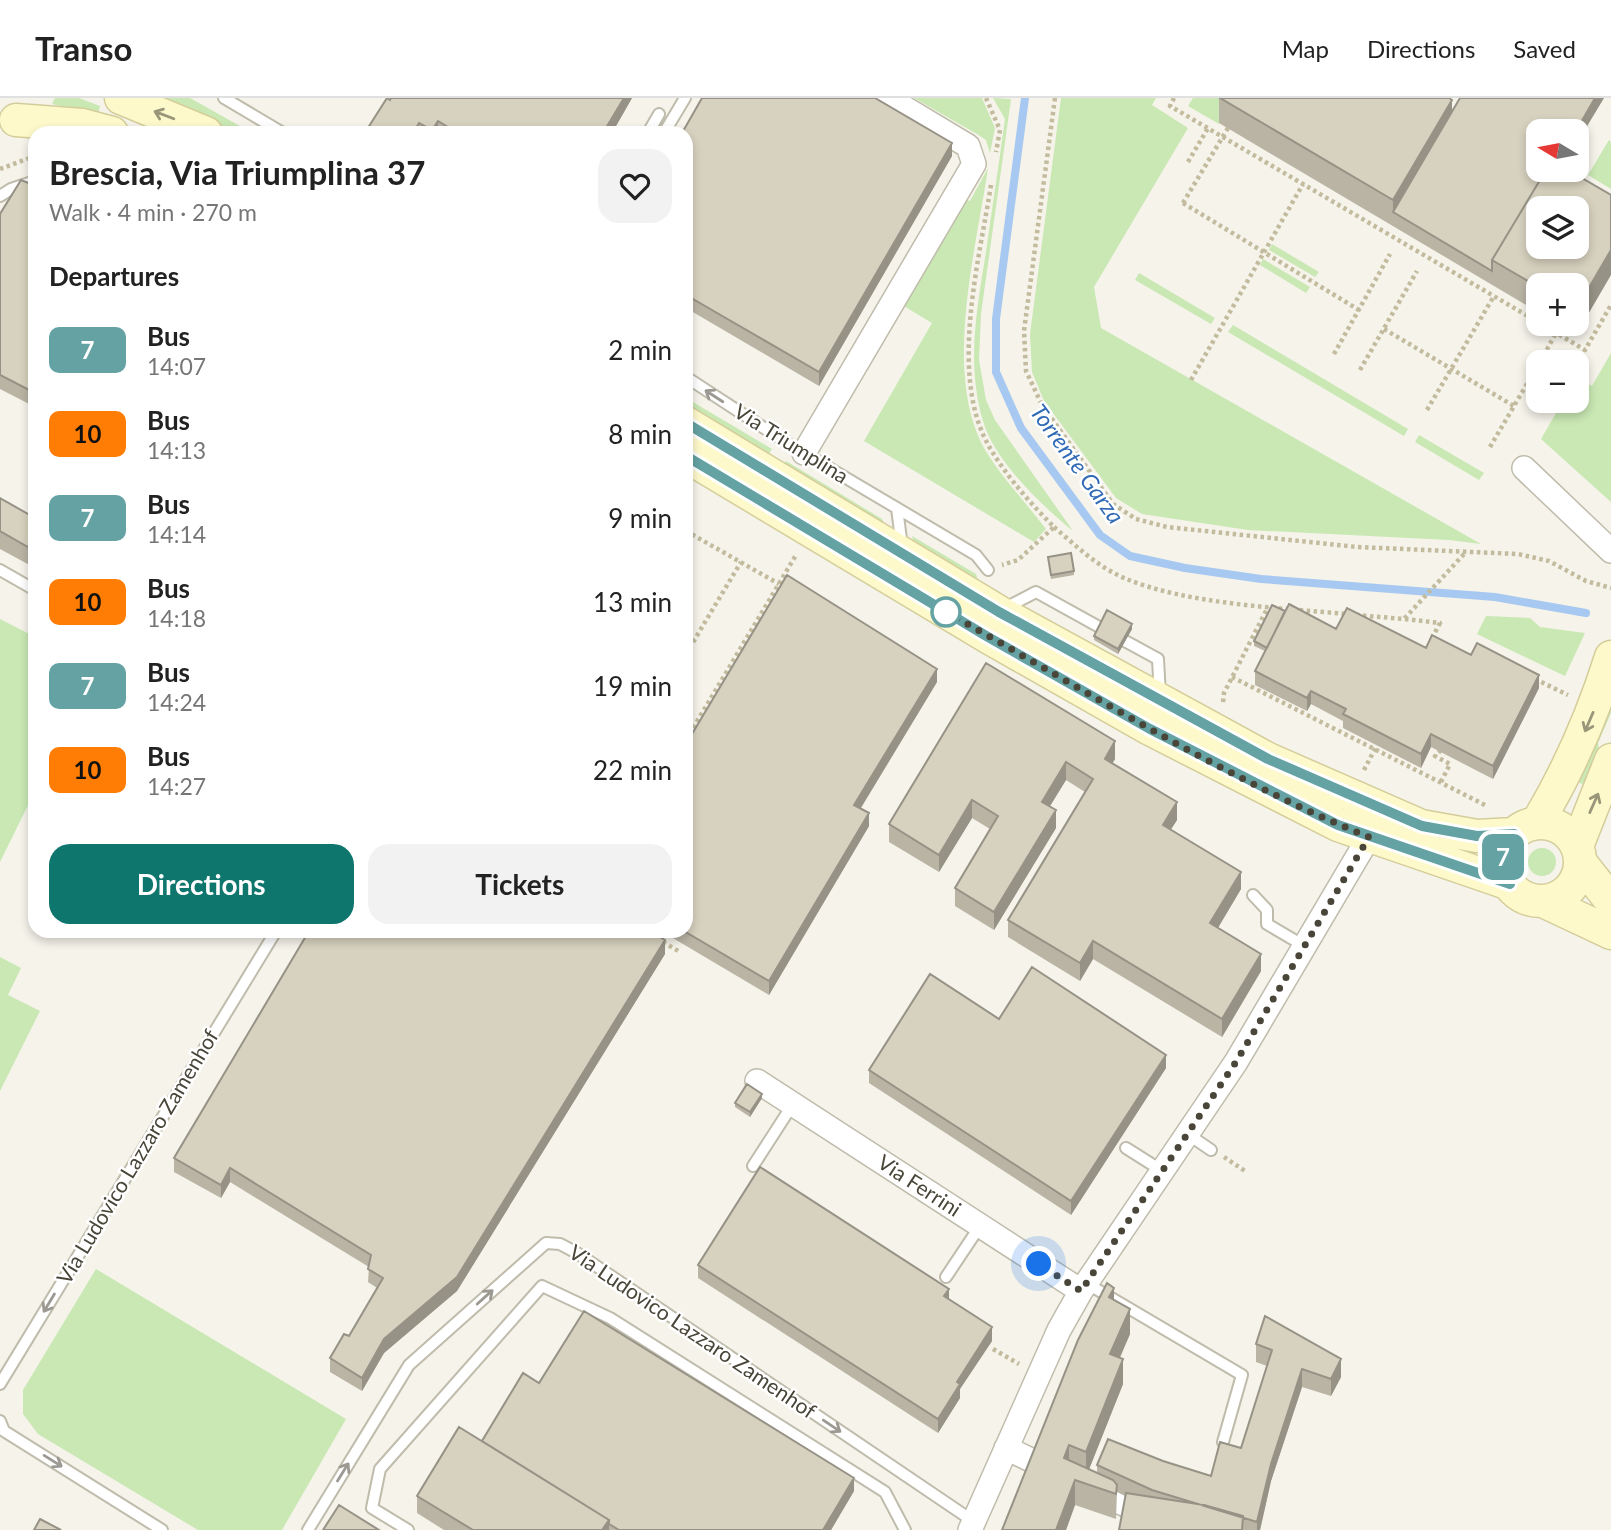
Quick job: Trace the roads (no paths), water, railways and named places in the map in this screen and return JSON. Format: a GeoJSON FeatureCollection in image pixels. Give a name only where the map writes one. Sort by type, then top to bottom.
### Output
{"type":"FeatureCollection","features":[{"type":"Feature","properties":{"kind":"main road"},"geometry":{"type":"LineString","coordinates":[[8,121],[27,114],[42,98]]}},
{"type":"Feature","properties":{"kind":"main road"},"geometry":{"type":"LineString","coordinates":[[121,98],[189,126]]}},
{"type":"Feature","properties":{"kind":"main road"},"geometry":{"type":"LineString","coordinates":[[8,121],[86,126]]}},
{"type":"Feature","properties":{"kind":"main road","name":"Via Triumplina"},"geometry":{"type":"LineString","coordinates":[[693,427],[999,612],[1160,703],[1268,759],[1422,826],[1477,836],[1525,829],[1561,828],[1579,854],[1588,876],[1611,901]]}},
{"type":"Feature","properties":{"kind":"main road"},"geometry":{"type":"LineString","coordinates":[[693,460],[977,631],[1150,729],[1305,809],[1369,837],[1510,884],[1524,897],[1543,901],[1611,933]]}},
{"type":"Feature","properties":{"kind":"main road"},"geometry":{"type":"LineString","coordinates":[[1510,884],[1502,863],[1505,847],[1525,829],[1572,762],[1593,715],[1611,657]]}},
{"type":"Feature","properties":{"kind":"main road"},"geometry":{"type":"LineString","coordinates":[[1543,901],[1565,894],[1573,885],[1579,854],[1611,760]]}},
{"type":"Feature","properties":{"kind":"street"},"geometry":{"type":"LineString","coordinates":[[804,453],[974,164],[968,146],[888,98]]}},
{"type":"Feature","properties":{"kind":"street"},"geometry":{"type":"LineString","coordinates":[[1524,468],[1611,551]]}},
{"type":"Feature","properties":{"kind":"street"},"geometry":{"type":"LineString","coordinates":[[972,1526],[1059,1331],[1083,1287],[1189,1135],[1306,947],[1369,837]]}},
{"type":"Feature","properties":{"kind":"street","name":"Via Ferrini"},"geometry":{"type":"LineString","coordinates":[[757,1080],[980,1226],[1083,1287]]}},
{"type":"Feature","properties":{"kind":"street"},"geometry":{"type":"LineString","coordinates":[[1006,1448],[1037,1463]]}},
{"type":"Feature","properties":{"kind":"street"},"geometry":{"type":"LineString","coordinates":[[1067,1477],[1146,1515],[1214,1530]]}},
{"type":"Feature","properties":{"kind":"lane"},"geometry":{"type":"LineString","coordinates":[[224,98],[271,126]]}},
{"type":"Feature","properties":{"kind":"lane"},"geometry":{"type":"LineString","coordinates":[[668,126],[685,98]]}},
{"type":"Feature","properties":{"kind":"lane"},"geometry":{"type":"LineString","coordinates":[[652,126],[659,114]]}},
{"type":"Feature","properties":{"kind":"lane"},"geometry":{"type":"LineString","coordinates":[[262,121],[262,126]]}},
{"type":"Feature","properties":{"kind":"lane"},"geometry":{"type":"LineString","coordinates":[[0,196],[28,183]]}},
{"type":"Feature","properties":{"kind":"lane","name":"Via Triumplina"},"geometry":{"type":"LineString","coordinates":[[693,382],[804,453],[976,555],[988,570]]}},
{"type":"Feature","properties":{"kind":"lane"},"geometry":{"type":"LineString","coordinates":[[897,508],[903,554]]}},
{"type":"Feature","properties":{"kind":"lane"},"geometry":{"type":"LineString","coordinates":[[0,570],[28,586]]}},
{"type":"Feature","properties":{"kind":"lane"},"geometry":{"type":"LineString","coordinates":[[999,612],[1036,592],[1101,628]]}},
{"type":"Feature","properties":{"kind":"lane"},"geometry":{"type":"LineString","coordinates":[[1125,641],[1158,659],[1160,703]]}},
{"type":"Feature","properties":{"kind":"lane"},"geometry":{"type":"LineString","coordinates":[[1253,895],[1266,910],[1267,924],[1306,947]]}},
{"type":"Feature","properties":{"kind":"lane","name":"Via Ludovico Lazzaro Zamenhof"},"geometry":{"type":"LineString","coordinates":[[0,1384],[272,938]]}},
{"type":"Feature","properties":{"kind":"lane"},"geometry":{"type":"LineString","coordinates":[[752,1166],[793,1104]]}},
{"type":"Feature","properties":{"kind":"lane"},"geometry":{"type":"LineString","coordinates":[[1189,1135],[1211,1150]]}},
{"type":"Feature","properties":{"kind":"lane"},"geometry":{"type":"LineString","coordinates":[[1126,1148],[1164,1172]]}},
{"type":"Feature","properties":{"kind":"lane"},"geometry":{"type":"LineString","coordinates":[[946,1278],[980,1226]]}},
{"type":"Feature","properties":{"kind":"lane","name":"Via Ludovico Lazzaro Zamenhof"},"geometry":{"type":"LineString","coordinates":[[308,1530],[409,1365],[546,1242],[561,1244],[577,1253],[972,1526]]}},
{"type":"Feature","properties":{"kind":"lane"},"geometry":{"type":"LineString","coordinates":[[408,1530],[372,1508],[380,1469],[542,1286],[610,1318],[885,1492],[905,1530]]}},
{"type":"Feature","properties":{"kind":"lane"},"geometry":{"type":"LineString","coordinates":[[1083,1287],[1242,1375],[1223,1442]]}},
{"type":"Feature","properties":{"kind":"lane"},"geometry":{"type":"LineString","coordinates":[[0,1421],[4,1431],[162,1530]]}},
{"type":"Feature","properties":{"kind":"waterway","name":"Torrente Garza"},"geometry":{"type":"LineString","coordinates":[[1025,98],[996,319],[996,372],[1021,428],[1100,535],[1130,556],[1185,568],[1261,579],[1495,597],[1586,613]]}}]}
